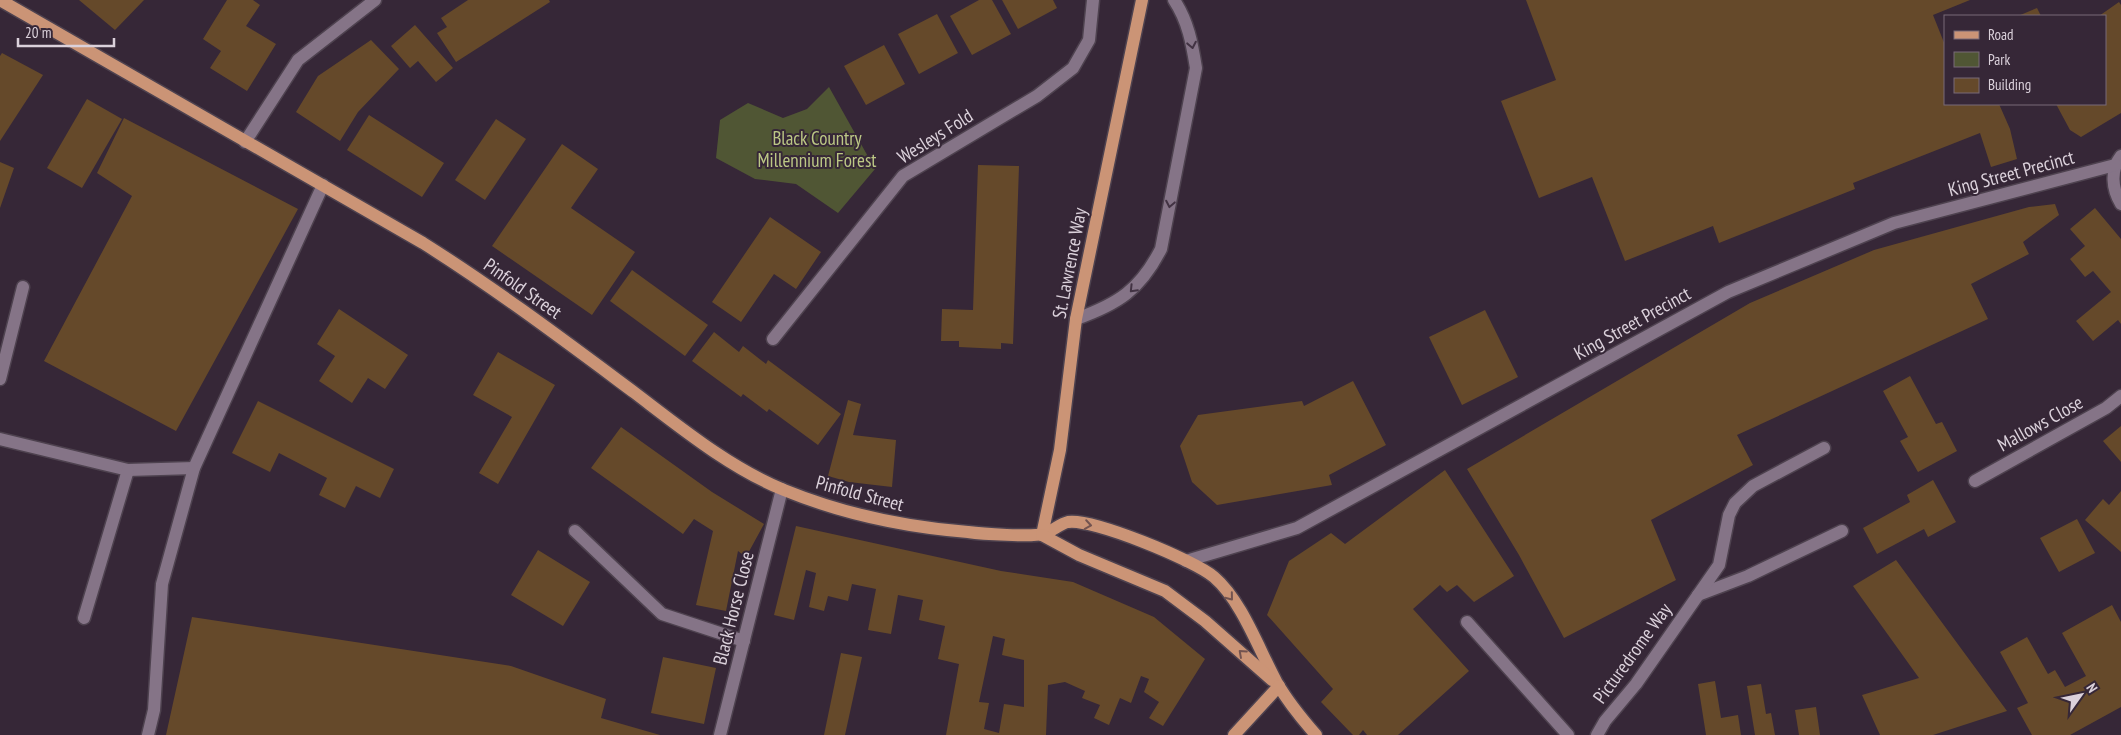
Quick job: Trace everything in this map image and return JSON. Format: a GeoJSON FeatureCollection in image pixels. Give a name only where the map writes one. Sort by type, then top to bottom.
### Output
{"type":"FeatureCollection","features":[{"type":"Feature","properties":{"kind":"main road","name":"Pinfold Street"},"geometry":{"type":"LineString","coordinates":[[0,0],[323,185],[475,276],[669,418],[744,470],[782,489],[846,513],[910,525],[970,532],[1042,535]]}},
{"type":"Feature","properties":{"kind":"main road","name":"St. Lawrence Way"},"geometry":{"type":"LineString","coordinates":[[1042,535],[1060,450],[1076,319],[1142,0]]}},
{"type":"Feature","properties":{"kind":"main road"},"geometry":{"type":"LineString","coordinates":[[1042,535],[1068,522],[1107,529],[1186,561],[1214,577],[1236,605],[1279,686],[1302,719],[1316,735]]}},
{"type":"Feature","properties":{"kind":"main road"},"geometry":{"type":"LineString","coordinates":[[1042,535],[1079,555],[1165,591],[1212,627],[1279,686]]}},
{"type":"Feature","properties":{"kind":"main road"},"geometry":{"type":"LineString","coordinates":[[1234,735],[1279,686]]}},
{"type":"Feature","properties":{"kind":"street","name":"Wesleys Fold"},"geometry":{"type":"LineString","coordinates":[[773,339],[903,176],[1037,96],[1074,68],[1089,40],[1092,0]]}},
{"type":"Feature","properties":{"kind":"street"},"geometry":{"type":"LineString","coordinates":[[1076,319],[1103,310],[1128,295],[1150,272],[1161,249],[1196,68],[1192,39],[1182,13],[1174,0]]}},
{"type":"Feature","properties":{"kind":"street"},"geometry":{"type":"LineString","coordinates":[[246,142],[298,60],[371,1]]}},
{"type":"Feature","properties":{"kind":"street"},"geometry":{"type":"LineString","coordinates":[[2118,160],[2113,179],[2121,204]]}},
{"type":"Feature","properties":{"kind":"street","name":"King Street Precinct"},"geometry":{"type":"LineString","coordinates":[[1186,561],[1298,528],[1728,292],[1894,223],[2118,160]]}},
{"type":"Feature","properties":{"kind":"street"},"geometry":{"type":"LineString","coordinates":[[148,735],[154,710],[162,584],[194,468],[323,185]]}},
{"type":"Feature","properties":{"kind":"street"},"geometry":{"type":"LineString","coordinates":[[0,379],[23,287]]}},
{"type":"Feature","properties":{"kind":"street","name":"Mallows Close"},"geometry":{"type":"LineString","coordinates":[[1975,481],[2106,408],[2121,396]]}},
{"type":"Feature","properties":{"kind":"street"},"geometry":{"type":"LineString","coordinates":[[0,439],[128,470],[194,468]]}},
{"type":"Feature","properties":{"kind":"street","name":"Picturedrome Way"},"geometry":{"type":"LineString","coordinates":[[1597,735],[1605,721],[1636,684],[1718,565],[1729,515],[1735,503],[1753,486],[1824,448]]}},
{"type":"Feature","properties":{"kind":"street"},"geometry":{"type":"LineString","coordinates":[[84,618],[128,470]]}},
{"type":"Feature","properties":{"kind":"street","name":"Black Horse Close"},"geometry":{"type":"LineString","coordinates":[[720,735],[782,489]]}},
{"type":"Feature","properties":{"kind":"street"},"geometry":{"type":"LineString","coordinates":[[575,531],[662,614],[744,640]]}},
{"type":"Feature","properties":{"kind":"street"},"geometry":{"type":"LineString","coordinates":[[1698,595],[1748,576],[1842,531]]}},
{"type":"Feature","properties":{"kind":"street"},"geometry":{"type":"LineString","coordinates":[[1467,622],[1568,735]]}},
{"type":"Feature","properties":{"kind":"green space","name":"Black Country Millennium Forest"},"geometry":{"type":"Polygon","coordinates":[[[829,87],[875,169],[838,213],[796,184],[755,179],[716,158],[720,120],[748,103],[783,118],[807,109],[829,87]]]}},
{"type":"Feature","properties":{"kind":"building"},"geometry":{"type":"Polygon","coordinates":[[[79,0],[144,0],[115,30],[79,0]]]}},
{"type":"Feature","properties":{"kind":"building"},"geometry":{"type":"Polygon","coordinates":[[[227,0],[253,0],[260,5],[246,26],[276,44],[247,91],[210,68],[221,51],[203,39],[227,0]]]}},
{"type":"Feature","properties":{"kind":"building"},"geometry":{"type":"Polygon","coordinates":[[[468,0],[549,0],[550,2],[456,62],[437,33],[447,27],[441,18],[468,0]]]}},
{"type":"Feature","properties":{"kind":"building"},"geometry":{"type":"Polygon","coordinates":[[[979,0],[992,0],[1011,34],[972,55],[950,16],[979,0]]]}},
{"type":"Feature","properties":{"kind":"building"},"geometry":{"type":"Polygon","coordinates":[[[1002,0],[1053,0],[1057,8],[1018,29],[1002,0]]]}},
{"type":"Feature","properties":{"kind":"building"},"geometry":{"type":"Polygon","coordinates":[[[1526,0],[1970,0],[1933,15],[1944,42],[1944,105],[1999,105],[2010,129],[2017,159],[1991,167],[1980,133],[1853,183],[1855,189],[1719,243],[1713,226],[1625,261],[1592,177],[1539,198],[1501,101],[1556,80],[1526,0]]]}},
{"type":"Feature","properties":{"kind":"building"},"geometry":{"type":"Polygon","coordinates":[[[2119,2],[2121,5],[2121,113],[2081,137],[2070,130],[2057,105],[2106,105],[2106,15],[2100,15],[2119,2]]]}},
{"type":"Feature","properties":{"kind":"building"},"geometry":{"type":"Polygon","coordinates":[[[2037,8],[2040,15],[2020,15],[2037,8]]]}},
{"type":"Feature","properties":{"kind":"building"},"geometry":{"type":"Polygon","coordinates":[[[937,14],[958,53],[919,74],[898,34],[937,14]]]}},
{"type":"Feature","properties":{"kind":"building"},"geometry":{"type":"Polygon","coordinates":[[[415,25],[453,68],[436,82],[418,61],[410,68],[391,46],[415,25]]]}},
{"type":"Feature","properties":{"kind":"building"},"geometry":{"type":"Polygon","coordinates":[[[371,40],[399,69],[358,112],[340,141],[296,112],[318,76],[371,40]]]}},
{"type":"Feature","properties":{"kind":"building"},"geometry":{"type":"Polygon","coordinates":[[[884,45],[905,84],[866,105],[844,66],[884,45]]]}},
{"type":"Feature","properties":{"kind":"building"},"geometry":{"type":"Polygon","coordinates":[[[2,53],[43,75],[0,141],[0,56],[2,53]]]}},
{"type":"Feature","properties":{"kind":"building"},"geometry":{"type":"Polygon","coordinates":[[[87,99],[122,119],[82,188],[47,168],[87,99]]]}},
{"type":"Feature","properties":{"kind":"building"},"geometry":{"type":"Polygon","coordinates":[[[369,115],[444,163],[422,197],[347,150],[369,115]]]}},
{"type":"Feature","properties":{"kind":"building"},"geometry":{"type":"Polygon","coordinates":[[[124,118],[298,209],[176,431],[44,361],[132,196],[97,173],[124,118]]]}},
{"type":"Feature","properties":{"kind":"building"},"geometry":{"type":"Polygon","coordinates":[[[496,119],[526,139],[485,200],[455,180],[496,119]]]}},
{"type":"Feature","properties":{"kind":"building"},"geometry":{"type":"Polygon","coordinates":[[[562,144],[598,169],[571,208],[635,252],[592,315],[492,246],[562,144]]]}},
{"type":"Feature","properties":{"kind":"building"},"geometry":{"type":"Polygon","coordinates":[[[0,162],[14,168],[0,208],[0,162]]]}},
{"type":"Feature","properties":{"kind":"building"},"geometry":{"type":"Polygon","coordinates":[[[978,165],[1019,166],[1013,344],[1001,343],[1001,349],[959,347],[959,341],[941,341],[942,309],[973,310],[978,165]]]}},
{"type":"Feature","properties":{"kind":"building"},"geometry":{"type":"Polygon","coordinates":[[[2055,204],[2059,215],[2023,242],[2029,254],[1971,284],[1988,319],[1737,435],[1753,465],[1651,520],[1676,580],[1564,638],[1519,555],[1467,469],[1750,303],[1874,250],[2029,207],[2055,204]]]}},
{"type":"Feature","properties":{"kind":"building"},"geometry":{"type":"Polygon","coordinates":[[[2095,208],[2121,239],[2121,324],[2118,320],[2093,341],[2076,321],[2111,292],[2093,271],[2085,277],[2070,259],[2085,246],[2070,229],[2095,208]]]}},
{"type":"Feature","properties":{"kind":"building"},"geometry":{"type":"Polygon","coordinates":[[[770,217],[821,252],[796,289],[774,274],[741,322],[712,302],[770,217]]]}},
{"type":"Feature","properties":{"kind":"building"},"geometry":{"type":"Polygon","coordinates":[[[632,270],[708,325],[685,356],[610,301],[632,270]]]}},
{"type":"Feature","properties":{"kind":"building"},"geometry":{"type":"Polygon","coordinates":[[[339,309],[408,355],[385,389],[368,378],[352,403],[319,381],[335,356],[317,344],[339,309]]]}},
{"type":"Feature","properties":{"kind":"building"},"geometry":{"type":"Polygon","coordinates":[[[1485,310],[1518,377],[1462,405],[1429,337],[1485,310]]]}},
{"type":"Feature","properties":{"kind":"building"},"geometry":{"type":"Polygon","coordinates":[[[714,332],[739,352],[743,346],[766,364],[768,360],[841,414],[818,445],[769,409],[767,412],[743,394],[741,397],[692,361],[714,332]]]}},
{"type":"Feature","properties":{"kind":"building"},"geometry":{"type":"Polygon","coordinates":[[[498,352],[555,385],[498,484],[479,473],[512,417],[473,395],[498,352]]]}},
{"type":"Feature","properties":{"kind":"building"},"geometry":{"type":"Polygon","coordinates":[[[1910,376],[1936,424],[1942,422],[1957,451],[1918,472],[1900,441],[1908,437],[1883,391],[1910,376]]]}},
{"type":"Feature","properties":{"kind":"building"},"geometry":{"type":"Polygon","coordinates":[[[1353,381],[1386,445],[1329,475],[1332,485],[1217,505],[1192,482],[1180,446],[1198,415],[1302,401],[1304,406],[1353,381]]]}},
{"type":"Feature","properties":{"kind":"building"},"geometry":{"type":"Polygon","coordinates":[[[848,400],[861,404],[853,435],[896,440],[892,487],[849,482],[828,476],[848,400]]]}},
{"type":"Feature","properties":{"kind":"building"},"geometry":{"type":"Polygon","coordinates":[[[258,401],[394,469],[380,498],[356,486],[345,508],[319,495],[327,478],[279,453],[270,472],[232,453],[258,401]]]}},
{"type":"Feature","properties":{"kind":"building"},"geometry":{"type":"Polygon","coordinates":[[[2121,426],[2121,462],[2103,441],[2121,426]]]}},
{"type":"Feature","properties":{"kind":"building"},"geometry":{"type":"Polygon","coordinates":[[[621,427],[712,492],[764,524],[746,557],[738,551],[726,611],[696,605],[713,531],[694,519],[683,534],[591,468],[621,427]]]}},
{"type":"Feature","properties":{"kind":"building"},"geometry":{"type":"Polygon","coordinates":[[[1445,470],[1514,576],[1474,602],[1457,585],[1447,592],[1440,585],[1413,609],[1469,671],[1398,735],[1367,735],[1363,730],[1359,735],[1353,735],[1321,702],[1333,689],[1267,615],[1289,561],[1331,533],[1345,544],[1445,470]]]}},
{"type":"Feature","properties":{"kind":"building"},"geometry":{"type":"Polygon","coordinates":[[[1933,480],[1956,522],[1928,537],[1924,529],[1877,554],[1863,528],[1910,502],[1907,495],[1933,480]]]}},
{"type":"Feature","properties":{"kind":"building"},"geometry":{"type":"Polygon","coordinates":[[[2121,491],[2121,552],[2085,520],[2103,499],[2109,505],[2121,491]]]}},
{"type":"Feature","properties":{"kind":"building"},"geometry":{"type":"Polygon","coordinates":[[[2077,519],[2095,553],[2059,572],[2040,538],[2077,519]]]}},
{"type":"Feature","properties":{"kind":"building"},"geometry":{"type":"Polygon","coordinates":[[[796,526],[1001,571],[1073,582],[1154,617],[1205,659],[1163,726],[1149,718],[1159,702],[1144,692],[1149,679],[1141,676],[1131,703],[1120,698],[1109,725],[1094,718],[1100,705],[1082,698],[1085,691],[1065,682],[1048,685],[1046,735],[946,735],[959,664],[938,659],[945,626],[919,620],[923,600],[898,595],[891,634],[868,630],[876,589],[852,584],[848,601],[828,596],[824,611],[809,607],[816,573],[806,570],[794,620],[774,615],[796,526]],[[993,636],[979,702],[989,703],[984,729],[999,733],[1004,704],[1024,707],[1024,660],[1002,655],[1005,639],[993,636]]]}},
{"type":"Feature","properties":{"kind":"building"},"geometry":{"type":"Polygon","coordinates":[[[538,550],[590,582],[563,626],[511,595],[538,550]]]}},
{"type":"Feature","properties":{"kind":"building"},"geometry":{"type":"Polygon","coordinates":[[[1896,560],[2007,711],[1933,735],[1880,735],[1862,695],[1919,678],[1853,586],[1896,560]]]}},
{"type":"Feature","properties":{"kind":"building"},"geometry":{"type":"Polygon","coordinates":[[[2112,605],[2121,622],[2121,707],[2070,735],[2032,735],[2017,708],[2028,703],[2000,652],[2027,637],[2048,674],[2055,670],[2065,687],[2086,676],[2062,633],[2112,605]]]}},
{"type":"Feature","properties":{"kind":"building"},"geometry":{"type":"Polygon","coordinates":[[[192,617],[511,666],[606,699],[601,718],[660,735],[166,735],[192,617]]]}},
{"type":"Feature","properties":{"kind":"building"},"geometry":{"type":"Polygon","coordinates":[[[841,653],[862,657],[845,735],[824,735],[841,653]]]}},
{"type":"Feature","properties":{"kind":"building"},"geometry":{"type":"Polygon","coordinates":[[[663,657],[716,668],[704,724],[651,713],[663,657]]]}},
{"type":"Feature","properties":{"kind":"building"},"geometry":{"type":"Polygon","coordinates":[[[1715,681],[1721,718],[1738,715],[1741,735],[1706,735],[1698,684],[1715,681]]]}},
{"type":"Feature","properties":{"kind":"building"},"geometry":{"type":"Polygon","coordinates":[[[1761,684],[1766,714],[1771,713],[1775,735],[1755,735],[1747,686],[1761,684]]]}},
{"type":"Feature","properties":{"kind":"building"},"geometry":{"type":"Polygon","coordinates":[[[1816,707],[1820,735],[1799,735],[1795,710],[1816,707]]]}}]}
